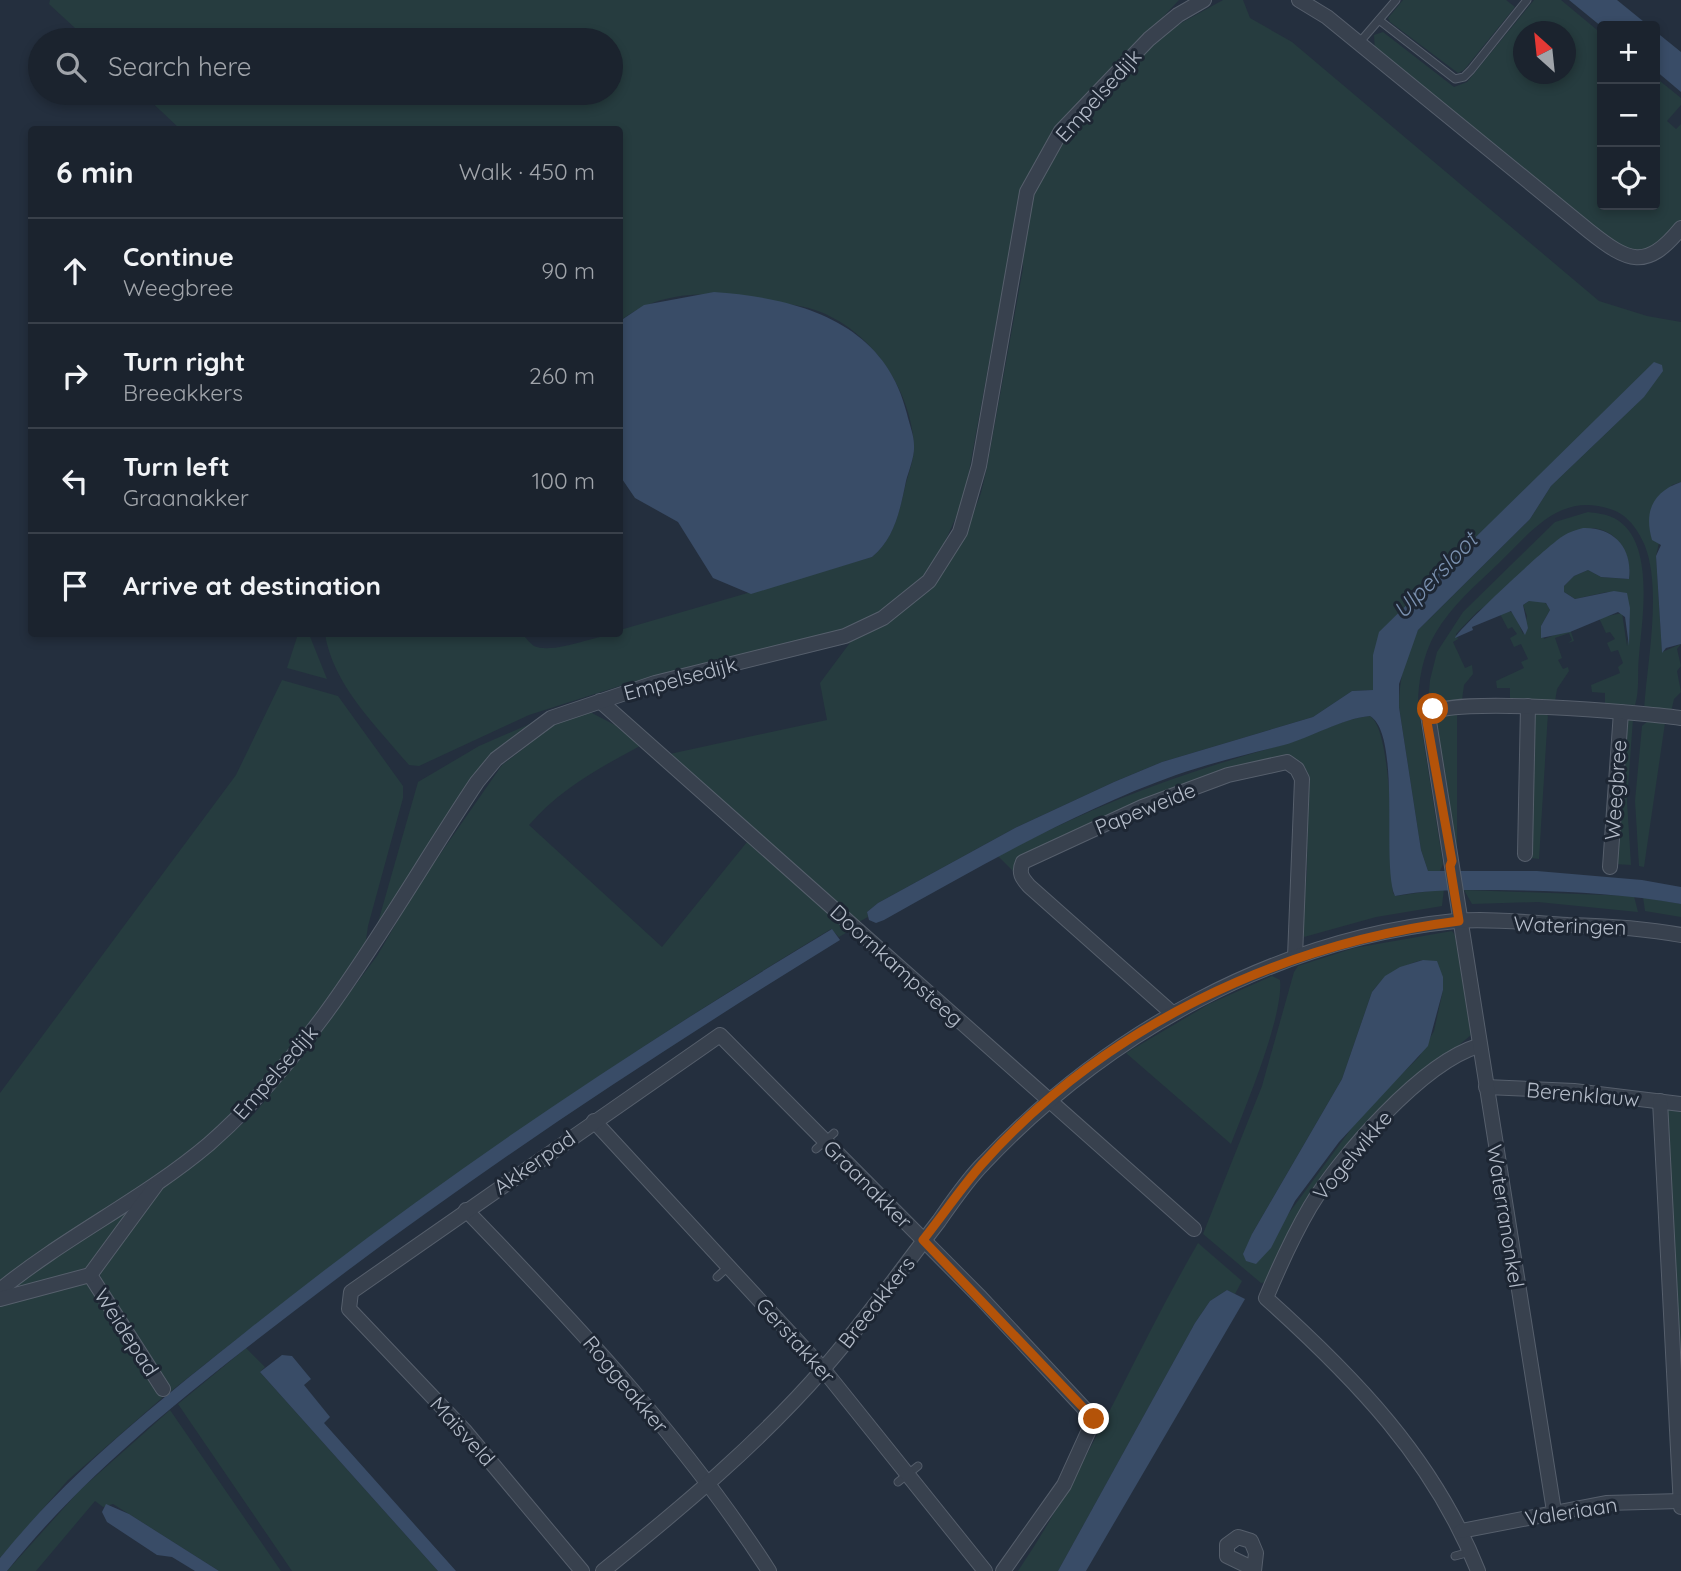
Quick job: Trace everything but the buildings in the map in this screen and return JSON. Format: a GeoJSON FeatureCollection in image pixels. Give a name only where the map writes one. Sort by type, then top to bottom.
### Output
{"type":"FeatureCollection","features":[{"type":"Feature","properties":{"kind":"street","name":"Empelsedijk"},"geometry":{"type":"LineString","coordinates":[[0,1290],[65,1241],[157,1182],[211,1142],[260,1094],[317,1024],[477,782],[496,759],[551,718],[654,683],[845,636],[883,618],[929,581],[960,532],[979,466],[1027,192],[1060,131],[1149,39],[1178,15],[1204,0]]}},
{"type":"Feature","properties":{"kind":"street"},"geometry":{"type":"LineString","coordinates":[[1299,0],[1359,43],[1589,232],[1627,259],[1647,259],[1667,246],[1681,229]]}},
{"type":"Feature","properties":{"kind":"street","name":"Doornkampsteeg"},"geometry":{"type":"LineString","coordinates":[[600,701],[1194,1230]]}},
{"type":"Feature","properties":{"kind":"street"},"geometry":{"type":"LineString","coordinates":[[1525,854],[1528,706]]}},
{"type":"Feature","properties":{"kind":"street","name":"Weegbree"},"geometry":{"type":"LineString","coordinates":[[1459,921],[1450,866],[1452,861],[1427,715],[1441,707],[1528,706],[1681,718]]}},
{"type":"Feature","properties":{"kind":"street","name":"Weegbree"},"geometry":{"type":"LineString","coordinates":[[1610,867],[1620,712]]}},
{"type":"Feature","properties":{"kind":"street","name":"Papeweide"},"geometry":{"type":"LineString","coordinates":[[1172,1013],[1029,886],[1022,878],[1020,869],[1023,862],[1142,807],[1228,775],[1287,762],[1297,769],[1302,779],[1294,957]]}},
{"type":"Feature","properties":{"kind":"street","name":"Wateringen"},"geometry":{"type":"LineString","coordinates":[[1459,921],[1641,928],[1681,935]]}},
{"type":"Feature","properties":{"kind":"street","name":"Breeakkers"},"geometry":{"type":"LineString","coordinates":[[603,1571],[708,1484],[776,1420],[880,1301],[923,1240],[982,1165],[1048,1101],[1111,1052],[1172,1013],[1294,957],[1354,940],[1459,921]]}},
{"type":"Feature","properties":{"kind":"street","name":"Waterranonkel"},"geometry":{"type":"LineString","coordinates":[[1459,921],[1554,1511]]}},
{"type":"Feature","properties":{"kind":"street","name":"Akkerpad"},"geometry":{"type":"LineString","coordinates":[[351,1292],[720,1035]]}},
{"type":"Feature","properties":{"kind":"street","name":"Graanakker"},"geometry":{"type":"LineString","coordinates":[[720,1035],[923,1240],[1094,1419],[1064,1485],[1003,1571]]}},
{"type":"Feature","properties":{"kind":"street","name":"Vogelwikke"},"geometry":{"type":"LineString","coordinates":[[1461,1531],[1406,1442],[1337,1362],[1266,1298],[1311,1205],[1385,1112],[1464,1050],[1478,1046]]}},
{"type":"Feature","properties":{"kind":"street","name":"Berenklauw"},"geometry":{"type":"LineString","coordinates":[[1486,1087],[1574,1091],[1681,1104]]}},
{"type":"Feature","properties":{"kind":"street"},"geometry":{"type":"LineString","coordinates":[[1660,1101],[1681,1507]]}},
{"type":"Feature","properties":{"kind":"street","name":"Gerstakker"},"geometry":{"type":"LineString","coordinates":[[594,1121],[823,1369],[985,1571]]}},
{"type":"Feature","properties":{"kind":"street"},"geometry":{"type":"LineString","coordinates":[[0,1299],[90,1275],[154,1191],[157,1182]]}},
{"type":"Feature","properties":{"kind":"street","name":"Roggeakker"},"geometry":{"type":"LineString","coordinates":[[466,1210],[580,1329],[618,1363],[769,1571]]}},
{"type":"Feature","properties":{"kind":"street","name":"Weidepad"},"geometry":{"type":"LineString","coordinates":[[90,1275],[163,1389]]}},
{"type":"Feature","properties":{"kind":"street","name":"Maïsveld"},"geometry":{"type":"LineString","coordinates":[[351,1292],[349,1309],[464,1430],[582,1571]]}},
{"type":"Feature","properties":{"kind":"street","name":"Valeriaan"},"geometry":{"type":"LineString","coordinates":[[1461,1531],[1606,1503],[1681,1501]]}},
{"type":"Feature","properties":{"kind":"street"},"geometry":{"type":"LineString","coordinates":[[1461,1531],[1478,1571]]}},
{"type":"Feature","properties":{"kind":"lane"},"geometry":{"type":"LineString","coordinates":[[1359,43],[1396,0]]}},
{"type":"Feature","properties":{"kind":"lane"},"geometry":{"type":"LineString","coordinates":[[1379,20],[1455,79],[1464,77],[1471,70],[1527,0]]}},
{"type":"Feature","properties":{"kind":"lane"},"geometry":{"type":"LineString","coordinates":[[718,1277],[729,1266]]}},
{"type":"Feature","properties":{"kind":"lane"},"geometry":{"type":"LineString","coordinates":[[1455,1556],[1470,1552]]}},
{"type":"Feature","properties":{"kind":"green space"},"geometry":{"type":"Polygon","coordinates":[[[50,0],[1179,0],[1052,135],[1026,181],[1012,237],[964,499],[940,553],[925,575],[886,609],[847,628],[623,685],[529,715],[419,766],[409,765],[358,704],[337,671],[326,637],[525,637],[534,646],[553,648],[602,637],[623,637],[623,629],[872,557],[885,542],[894,525],[913,455],[911,424],[896,382],[884,363],[853,331],[835,319],[801,306],[721,295],[685,295],[651,303],[623,319],[623,126],[177,126],[155,105],[623,105],[623,28],[75,28],[49,4],[50,0]]]}},
{"type":"Feature","properties":{"kind":"green space"},"geometry":{"type":"Polygon","coordinates":[[[1223,0],[1243,0],[1250,18],[1292,42],[1599,301],[1647,316],[1681,322],[1681,482],[1672,485],[1656,556],[1662,652],[1681,644],[1677,649],[1681,666],[1677,671],[1681,692],[1674,699],[1671,712],[1644,710],[1652,627],[1652,584],[1645,546],[1635,528],[1627,518],[1616,511],[1592,505],[1561,510],[1548,518],[1456,605],[1435,634],[1424,659],[1418,706],[1443,864],[1440,871],[1428,871],[1421,850],[1399,707],[1404,667],[1413,639],[1418,630],[1530,519],[1551,486],[1644,397],[1373,655],[1373,690],[1352,691],[1313,717],[1162,762],[1114,782],[1015,828],[878,903],[867,912],[868,917],[855,924],[665,755],[827,720],[820,683],[855,636],[900,613],[934,581],[966,533],[981,493],[1023,268],[1023,237],[1029,201],[1056,148],[1163,33],[1223,0]]]}},
{"type":"Feature","properties":{"kind":"green space"},"geometry":{"type":"Polygon","coordinates":[[[1403,0],[1506,0],[1515,7],[1464,70],[1458,73],[1390,22],[1388,18],[1403,0]]]}},
{"type":"Feature","properties":{"kind":"green space"},"geometry":{"type":"Polygon","coordinates":[[[1534,0],[1561,0],[1597,30],[1597,210],[1660,210],[1660,81],[1681,98],[1681,105],[1667,121],[1676,129],[1681,124],[1681,222],[1659,248],[1627,255],[1375,52],[1374,35],[1383,32],[1454,87],[1467,82],[1513,26],[1513,84],[1576,84],[1576,21],[1517,21],[1534,0]]]}},
{"type":"Feature","properties":{"kind":"green space"},"geometry":{"type":"Polygon","coordinates":[[[1588,512],[1614,518],[1627,529],[1636,544],[1641,562],[1643,602],[1635,705],[1605,704],[1605,693],[1592,692],[1591,685],[1620,673],[1618,667],[1623,663],[1618,650],[1611,652],[1607,643],[1615,639],[1610,632],[1606,633],[1599,618],[1622,613],[1627,646],[1630,619],[1607,592],[1575,599],[1564,592],[1564,586],[1574,576],[1588,570],[1601,577],[1629,579],[1628,561],[1622,546],[1610,534],[1593,528],[1477,612],[1456,634],[1458,639],[1453,642],[1465,668],[1472,665],[1473,674],[1464,685],[1462,700],[1428,704],[1430,680],[1437,652],[1463,612],[1555,522],[1588,512]]]}},
{"type":"Feature","properties":{"kind":"green space"},"geometry":{"type":"Polygon","coordinates":[[[1529,601],[1544,602],[1550,610],[1541,626],[1544,639],[1570,629],[1574,641],[1568,643],[1572,640],[1569,633],[1555,638],[1562,658],[1558,660],[1563,669],[1568,667],[1569,671],[1557,689],[1555,702],[1510,700],[1510,688],[1497,688],[1496,681],[1524,668],[1521,662],[1528,659],[1521,644],[1514,647],[1510,638],[1517,634],[1512,627],[1508,629],[1500,614],[1508,611],[1514,613],[1523,634],[1527,616],[1523,605],[1529,601]]]}},
{"type":"Feature","properties":{"kind":"green space"},"geometry":{"type":"Polygon","coordinates":[[[297,637],[310,637],[327,679],[287,668],[297,637]]]}},
{"type":"Feature","properties":{"kind":"green space"},"geometry":{"type":"Polygon","coordinates":[[[282,680],[338,696],[403,786],[403,798],[368,926],[365,947],[325,1007],[249,1099],[181,1160],[0,1285],[0,1093],[236,775],[282,680]]]}},
{"type":"Feature","properties":{"kind":"green space"},"geometry":{"type":"Polygon","coordinates":[[[590,712],[615,725],[640,746],[567,790],[529,825],[662,947],[747,842],[849,931],[839,937],[831,929],[659,1036],[575,1092],[330,1268],[170,1392],[103,1287],[100,1274],[104,1266],[165,1185],[203,1158],[254,1114],[303,1055],[377,956],[418,886],[502,765],[554,725],[576,714],[590,712]]]}},
{"type":"Feature","properties":{"kind":"green space"},"geometry":{"type":"Polygon","coordinates":[[[1457,712],[1457,853],[1433,722],[1437,714],[1457,712]]]}},
{"type":"Feature","properties":{"kind":"green space"},"geometry":{"type":"Polygon","coordinates":[[[1548,713],[1539,859],[1531,858],[1531,720],[1534,714],[1548,713]]]}},
{"type":"Feature","properties":{"kind":"green space"},"geometry":{"type":"Polygon","coordinates":[[[1370,716],[1378,726],[1387,770],[1393,893],[1396,896],[1444,889],[1442,906],[1376,917],[1304,937],[1302,928],[1307,871],[1308,773],[1300,761],[1286,756],[1207,778],[1015,873],[998,856],[1068,821],[1138,792],[1370,716]]]}},
{"type":"Feature","properties":{"kind":"green space"},"geometry":{"type":"Polygon","coordinates":[[[1633,719],[1627,801],[1631,865],[1614,864],[1624,722],[1633,719]]]}},
{"type":"Feature","properties":{"kind":"green space"},"geometry":{"type":"Polygon","coordinates":[[[1648,721],[1665,723],[1644,867],[1639,866],[1635,801],[1642,726],[1648,721]]]}},
{"type":"Feature","properties":{"kind":"green space"},"geometry":{"type":"Polygon","coordinates":[[[532,723],[502,746],[377,926],[418,782],[479,746],[532,723]]]}},
{"type":"Feature","properties":{"kind":"green space"},"geometry":{"type":"Polygon","coordinates":[[[1464,890],[1634,896],[1638,912],[1538,902],[1472,904],[1464,890]]]}},
{"type":"Feature","properties":{"kind":"green space"},"geometry":{"type":"Polygon","coordinates":[[[1643,897],[1681,904],[1681,917],[1645,911],[1643,897]]]}},
{"type":"Feature","properties":{"kind":"green space"},"geometry":{"type":"Polygon","coordinates":[[[1452,931],[1455,935],[1471,1035],[1377,1114],[1268,1282],[1261,1283],[1203,1234],[1262,1086],[1294,972],[1298,966],[1354,948],[1452,931]],[[1423,960],[1395,972],[1372,992],[1342,1079],[1252,1234],[1286,1217],[1365,1110],[1419,1057],[1434,1031],[1443,990],[1423,960]]]}},
{"type":"Feature","properties":{"kind":"green space"},"geometry":{"type":"Polygon","coordinates":[[[1272,976],[1280,980],[1276,1015],[1262,1062],[1231,1144],[1126,1053],[1209,1004],[1272,976]]]}},
{"type":"Feature","properties":{"kind":"green space"},"geometry":{"type":"Polygon","coordinates":[[[1667,1109],[1681,1112],[1681,1423],[1667,1109]]]}},
{"type":"Feature","properties":{"kind":"green space"},"geometry":{"type":"Polygon","coordinates":[[[143,1198],[88,1267],[6,1293],[34,1270],[143,1198]]]}},
{"type":"Feature","properties":{"kind":"green space"},"geometry":{"type":"Polygon","coordinates":[[[1198,1243],[1242,1281],[1235,1294],[1227,1290],[1210,1301],[1195,1323],[1058,1571],[1018,1571],[1067,1491],[1198,1243]]]}},
{"type":"Feature","properties":{"kind":"green space"},"geometry":{"type":"Polygon","coordinates":[[[77,1283],[86,1283],[93,1290],[162,1398],[68,1480],[0,1558],[0,1306],[77,1283]]]}},
{"type":"Feature","properties":{"kind":"green space"},"geometry":{"type":"Polygon","coordinates":[[[246,1348],[265,1367],[260,1372],[438,1571],[292,1571],[178,1404],[246,1348]]]}},
{"type":"Feature","properties":{"kind":"green space"},"geometry":{"type":"Polygon","coordinates":[[[170,1410],[281,1571],[219,1571],[113,1504],[103,1507],[95,1501],[36,1571],[7,1571],[80,1490],[170,1410]]]}},
{"type":"Feature","properties":{"kind":"water"},"geometry":{"type":"Polygon","coordinates":[[[1569,0],[1617,0],[1643,21],[1597,21],[1569,0]]]}},
{"type":"Feature","properties":{"kind":"water"},"geometry":{"type":"Polygon","coordinates":[[[1660,35],[1681,52],[1681,92],[1660,74],[1660,35]]]}},
{"type":"Feature","properties":{"kind":"water"},"geometry":{"type":"Polygon","coordinates":[[[714,292],[776,301],[833,320],[858,336],[879,357],[896,382],[914,441],[914,454],[895,523],[886,541],[872,557],[751,594],[713,578],[678,522],[635,498],[623,480],[623,319],[644,305],[714,292]]]}},
{"type":"Feature","properties":{"kind":"water"},"geometry":{"type":"Polygon","coordinates":[[[1654,362],[1662,365],[1663,371],[1644,397],[1551,486],[1530,519],[1418,630],[1399,684],[1399,707],[1421,850],[1428,871],[1537,871],[1642,880],[1681,887],[1681,904],[1612,895],[1544,891],[1446,890],[1395,896],[1391,880],[1385,748],[1380,728],[1370,716],[1348,721],[1295,742],[1189,771],[1138,790],[1063,823],[884,920],[876,923],[869,920],[867,912],[878,903],[1015,828],[1114,782],[1162,762],[1313,717],[1352,691],[1373,690],[1373,655],[1379,632],[1654,362]]]}},
{"type":"Feature","properties":{"kind":"water"},"geometry":{"type":"Polygon","coordinates":[[[1681,482],[1681,644],[1666,648],[1662,653],[1656,556],[1661,545],[1652,540],[1650,512],[1663,491],[1681,482]]]}},
{"type":"Feature","properties":{"kind":"water"},"geometry":{"type":"Polygon","coordinates":[[[1583,528],[1604,531],[1619,542],[1628,558],[1629,579],[1601,577],[1588,570],[1574,576],[1564,586],[1564,592],[1575,599],[1614,591],[1627,593],[1630,608],[1629,646],[1625,617],[1618,612],[1570,632],[1541,638],[1541,626],[1550,610],[1546,603],[1529,601],[1523,605],[1528,628],[1525,635],[1511,611],[1472,627],[1473,630],[1455,638],[1540,554],[1563,536],[1583,528]]]}},
{"type":"Feature","properties":{"kind":"water"},"geometry":{"type":"Polygon","coordinates":[[[832,929],[840,940],[630,1073],[493,1166],[255,1341],[106,1465],[38,1534],[7,1571],[0,1571],[0,1558],[87,1465],[182,1383],[318,1275],[461,1170],[607,1070],[832,929]]]}},
{"type":"Feature","properties":{"kind":"water"},"geometry":{"type":"Polygon","coordinates":[[[1423,960],[1437,961],[1443,977],[1443,990],[1428,1046],[1339,1142],[1295,1201],[1271,1248],[1256,1264],[1246,1261],[1243,1254],[1252,1234],[1342,1079],[1372,992],[1385,976],[1400,967],[1423,960]]]}},
{"type":"Feature","properties":{"kind":"water"},"geometry":{"type":"Polygon","coordinates":[[[1227,1290],[1245,1299],[1086,1571],[1058,1571],[1195,1323],[1210,1301],[1227,1290]]]}},
{"type":"Feature","properties":{"kind":"water"},"geometry":{"type":"Polygon","coordinates":[[[282,1355],[292,1356],[311,1379],[304,1385],[330,1417],[324,1423],[456,1571],[438,1571],[260,1372],[282,1355]]]}},
{"type":"Feature","properties":{"kind":"water"},"geometry":{"type":"Polygon","coordinates":[[[106,1504],[129,1514],[219,1571],[195,1571],[172,1557],[157,1555],[107,1522],[102,1512],[106,1504]]]}},
{"type":"Feature","properties":{"kind":"route"},"geometry":{"type":"LineString","coordinates":[[1094,1419],[923,1240],[982,1165],[1048,1101],[1111,1052],[1172,1013],[1294,957],[1354,940],[1459,921],[1450,866],[1452,861],[1427,722],[1427,715],[1433,709]]}},
{"type":"Feature","properties":{"kind":"water label","name":"Ulpersloot"},"geometry":{"type":"Point","coordinates":[1435,575]}}]}
